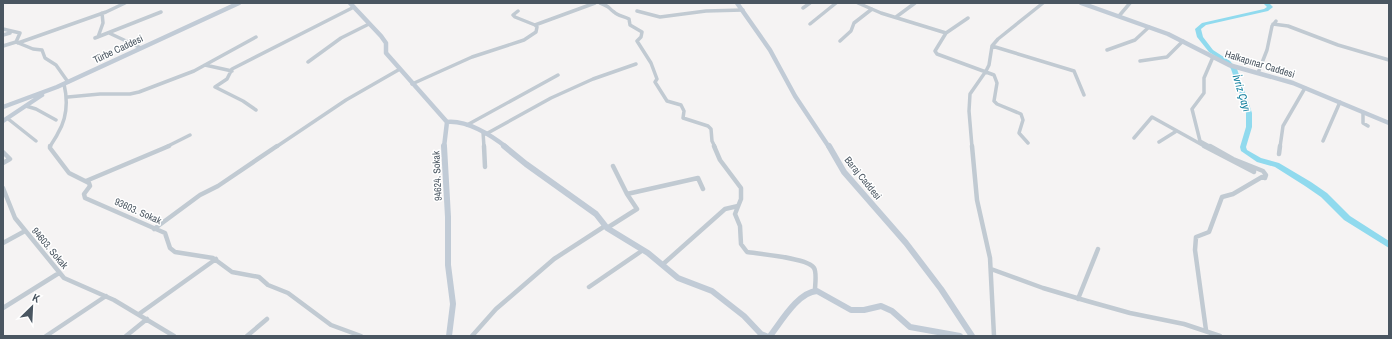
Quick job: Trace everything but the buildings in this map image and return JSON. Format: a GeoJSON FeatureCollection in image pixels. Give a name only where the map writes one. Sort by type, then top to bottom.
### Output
{"type":"FeatureCollection","features":[{"type":"Feature","properties":{"kind":"street"},"geometry":{"type":"LineString","coordinates":[[3,46],[102,13],[125,3]]}},
{"type":"Feature","properties":{"kind":"street","name":"Türbe Caddesi"},"geometry":{"type":"LineString","coordinates":[[3,107],[66,83],[240,3]]}},
{"type":"Feature","properties":{"kind":"street"},"geometry":{"type":"LineString","coordinates":[[518,11],[513,15],[514,17],[535,25],[595,3]]}},
{"type":"Feature","properties":{"kind":"street"},"geometry":{"type":"LineString","coordinates":[[600,3],[609,6],[614,12],[625,16],[629,20],[630,25],[642,32],[641,37],[637,41],[651,63],[657,79],[655,82],[667,101],[681,105],[684,111],[683,118],[708,126],[711,129],[712,141],[720,160],[741,188],[741,199],[735,214],[740,226],[741,244],[747,252],[782,258],[799,259],[811,264],[815,269],[815,290]]}},
{"type":"Feature","properties":{"kind":"street","name":"Baraj Caddesi"},"geometry":{"type":"LineString","coordinates":[[737,3],[776,60],[795,96],[820,131],[844,172],[906,243],[941,289],[972,336]]}},
{"type":"Feature","properties":{"kind":"street"},"geometry":{"type":"LineString","coordinates":[[803,8],[810,3]]}},
{"type":"Feature","properties":{"kind":"street"},"geometry":{"type":"LineString","coordinates":[[810,24],[836,3]]}},
{"type":"Feature","properties":{"kind":"street"},"geometry":{"type":"LineString","coordinates":[[858,3],[946,33]]}},
{"type":"Feature","properties":{"kind":"street"},"geometry":{"type":"LineString","coordinates":[[896,17],[915,3]]}},
{"type":"Feature","properties":{"kind":"street"},"geometry":{"type":"LineString","coordinates":[[994,336],[990,258],[977,200],[969,111],[970,94],[989,65],[992,46],[998,38],[1031,14],[1043,3]]}},
{"type":"Feature","properties":{"kind":"street","name":"Halkapınar Caddesi"},"geometry":{"type":"LineString","coordinates":[[1081,3],[1149,27],[1183,41],[1233,66],[1281,79],[1389,123]]}},
{"type":"Feature","properties":{"kind":"street"},"geometry":{"type":"LineString","coordinates":[[1119,16],[1129,4],[1124,3]]}},
{"type":"Feature","properties":{"kind":"street"},"geometry":{"type":"LineString","coordinates":[[256,110],[215,87],[227,79],[232,71],[352,5],[386,43],[386,53],[447,122],[455,121],[484,133],[596,214],[606,227],[643,250],[678,278],[712,291],[744,316],[761,334],[766,336]]}},
{"type":"Feature","properties":{"kind":"street"},"geometry":{"type":"LineString","coordinates":[[840,41],[851,31],[854,23],[872,9]]}},
{"type":"Feature","properties":{"kind":"street"},"geometry":{"type":"LineString","coordinates":[[637,11],[660,17],[706,11],[743,10]]}},
{"type":"Feature","properties":{"kind":"street"},"geometry":{"type":"LineString","coordinates":[[102,13],[103,23],[96,38],[161,12]]}},
{"type":"Feature","properties":{"kind":"street"},"geometry":{"type":"LineString","coordinates":[[968,18],[946,33],[935,50],[938,54],[986,71],[996,77],[997,84],[994,98],[995,103],[1021,114],[1022,120],[1019,133],[1028,143]]}},
{"type":"Feature","properties":{"kind":"street"},"geometry":{"type":"LineString","coordinates":[[1258,73],[1267,50],[1274,23],[1288,26],[1338,45],[1389,60]]}},
{"type":"Feature","properties":{"kind":"street"},"geometry":{"type":"LineString","coordinates":[[308,62],[341,38],[369,24]]}},
{"type":"Feature","properties":{"kind":"street"},"geometry":{"type":"LineString","coordinates":[[412,84],[471,58],[526,39],[536,32],[537,27],[535,25]]}},
{"type":"Feature","properties":{"kind":"street"},"geometry":{"type":"LineString","coordinates":[[1107,50],[1131,42],[1149,27]]}},
{"type":"Feature","properties":{"kind":"street"},"geometry":{"type":"LineString","coordinates":[[3,29],[10,32],[20,33],[17,42]]}},
{"type":"Feature","properties":{"kind":"street"},"geometry":{"type":"LineString","coordinates":[[3,35],[10,32]]}},
{"type":"Feature","properties":{"kind":"street"},"geometry":{"type":"LineString","coordinates":[[108,33],[141,48]]}},
{"type":"Feature","properties":{"kind":"street"},"geometry":{"type":"LineString","coordinates":[[68,97],[100,94],[130,94],[178,77],[256,37]]}},
{"type":"Feature","properties":{"kind":"street"},"geometry":{"type":"LineString","coordinates":[[1140,61],[1151,58],[1160,59],[1167,57],[1183,41]]}},
{"type":"Feature","properties":{"kind":"street"},"geometry":{"type":"LineString","coordinates":[[17,42],[33,49],[42,50],[45,58],[52,61],[57,66],[66,83],[68,97],[66,113],[60,130],[50,148],[69,173],[86,181],[169,146],[190,135]]}},
{"type":"Feature","properties":{"kind":"street"},"geometry":{"type":"LineString","coordinates":[[992,46],[1074,71],[1084,95]]}},
{"type":"Feature","properties":{"kind":"street"},"geometry":{"type":"LineString","coordinates":[[1213,57],[1204,78],[1204,93],[1192,109],[1198,142],[1230,161],[1254,172]]}},
{"type":"Feature","properties":{"kind":"street"},"geometry":{"type":"LineString","coordinates":[[484,133],[551,98],[593,79],[636,64]]}},
{"type":"Feature","properties":{"kind":"street"},"geometry":{"type":"LineString","coordinates":[[204,65],[232,71]]}},
{"type":"Feature","properties":{"kind":"street"},"geometry":{"type":"LineString","coordinates":[[154,229],[200,195],[218,186],[265,156],[314,121],[400,69]]}},
{"type":"Feature","properties":{"kind":"street"},"geometry":{"type":"LineString","coordinates":[[467,125],[558,75]]}},
{"type":"Feature","properties":{"kind":"street"},"geometry":{"type":"LineString","coordinates":[[1279,154],[1283,126],[1305,88]]}},
{"type":"Feature","properties":{"kind":"street"},"geometry":{"type":"LineString","coordinates":[[36,141],[5,120],[48,90]]}},
{"type":"Feature","properties":{"kind":"street"},"geometry":{"type":"LineString","coordinates":[[1323,141],[1340,102]]}},
{"type":"Feature","properties":{"kind":"street"},"geometry":{"type":"LineString","coordinates":[[26,106],[36,109],[56,120]]}},
{"type":"Feature","properties":{"kind":"street"},"geometry":{"type":"LineString","coordinates":[[1364,112],[1363,123],[1368,126]]}},
{"type":"Feature","properties":{"kind":"street"},"geometry":{"type":"LineString","coordinates":[[1134,138],[1152,117],[1175,132],[1263,171],[1266,175],[1265,178],[1262,177],[1233,194],[1222,197],[1209,232],[1196,237],[1195,250],[1206,330]]}},
{"type":"Feature","properties":{"kind":"street","name":"94624. Sokak"},"geometry":{"type":"LineString","coordinates":[[447,122],[444,151],[448,217],[448,265],[453,304],[450,336]]}},
{"type":"Feature","properties":{"kind":"street"},"geometry":{"type":"LineString","coordinates":[[1159,142],[1175,132]]}},
{"type":"Feature","properties":{"kind":"street"},"geometry":{"type":"LineString","coordinates":[[484,133],[485,167]]}},
{"type":"Feature","properties":{"kind":"street"},"geometry":{"type":"LineString","coordinates":[[3,152],[10,159],[3,163]]}},
{"type":"Feature","properties":{"kind":"street"},"geometry":{"type":"LineString","coordinates":[[472,336],[496,309],[554,259],[637,209],[627,194],[613,166]]}},
{"type":"Feature","properties":{"kind":"street"},"geometry":{"type":"LineString","coordinates":[[627,194],[698,178],[703,189]]}},
{"type":"Feature","properties":{"kind":"street","name":"93603. Sokak"},"geometry":{"type":"LineString","coordinates":[[86,181],[90,184],[84,196],[88,201],[127,216],[167,236],[170,248],[175,252],[207,256],[216,260],[232,272],[256,276],[268,285],[288,293],[331,325],[362,336]]}},
{"type":"Feature","properties":{"kind":"street","name":"94603. Sokak"},"geometry":{"type":"LineString","coordinates":[[3,188],[11,211],[59,273],[68,281],[106,296],[139,314],[174,336]]}},
{"type":"Feature","properties":{"kind":"street"},"geometry":{"type":"LineString","coordinates":[[662,265],[725,209],[738,206]]}},
{"type":"Feature","properties":{"kind":"street"},"geometry":{"type":"LineString","coordinates":[[3,243],[25,231]]}},
{"type":"Feature","properties":{"kind":"street"},"geometry":{"type":"LineString","coordinates":[[1078,299],[1098,249]]}},
{"type":"Feature","properties":{"kind":"street"},"geometry":{"type":"LineString","coordinates":[[589,287],[643,250]]}},
{"type":"Feature","properties":{"kind":"street"},"geometry":{"type":"LineString","coordinates":[[139,314],[216,260]]}},
{"type":"Feature","properties":{"kind":"street"},"geometry":{"type":"LineString","coordinates":[[991,270],[1078,299],[1130,314],[1184,324],[1206,330],[1220,336]]}},
{"type":"Feature","properties":{"kind":"street"},"geometry":{"type":"LineString","coordinates":[[3,308],[59,273]]}},
{"type":"Feature","properties":{"kind":"street"},"geometry":{"type":"LineString","coordinates":[[770,336],[806,292],[815,290],[827,295],[849,310],[868,309],[881,306],[892,311],[910,327],[960,336]]}},
{"type":"Feature","properties":{"kind":"street"},"geometry":{"type":"LineString","coordinates":[[46,336],[106,296]]}},
{"type":"Feature","properties":{"kind":"street"},"geometry":{"type":"LineString","coordinates":[[126,336],[147,319]]}},
{"type":"Feature","properties":{"kind":"street"},"geometry":{"type":"LineString","coordinates":[[247,336],[267,319]]}},
{"type":"Feature","properties":{"kind":"waterway","name":"İvriz Çayı"},"geometry":{"type":"LineString","coordinates":[[1266,3],[1270,7],[1266,10],[1204,24],[1198,29],[1200,37],[1211,51],[1228,62],[1234,69],[1249,113],[1249,127],[1243,147],[1244,151],[1259,160],[1277,165],[1308,184],[1324,195],[1347,218],[1389,245]]}}]}
